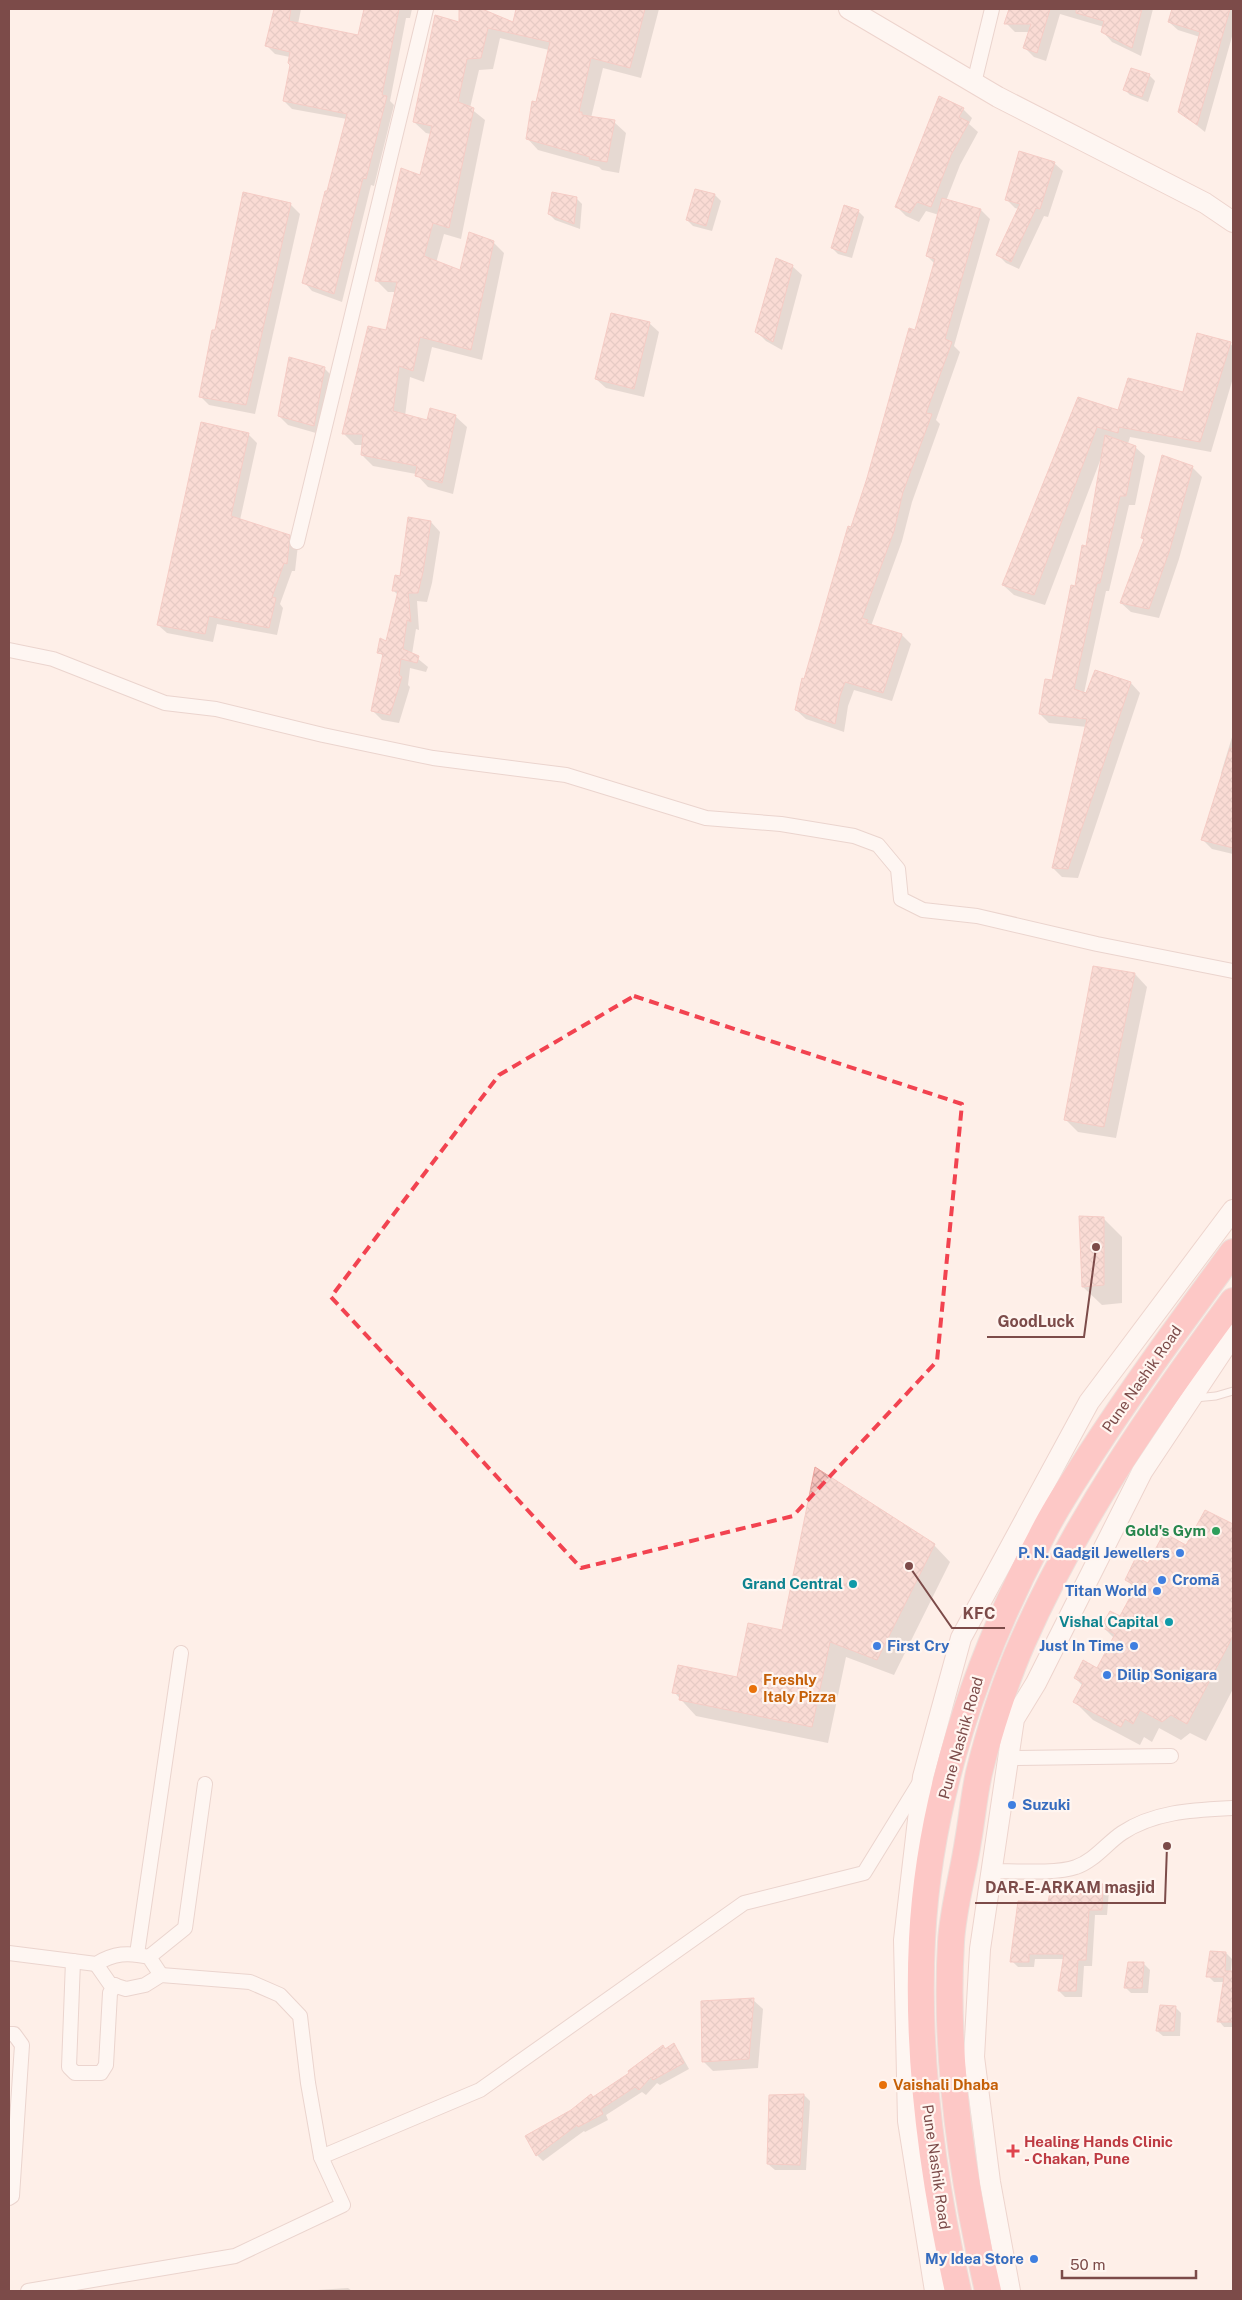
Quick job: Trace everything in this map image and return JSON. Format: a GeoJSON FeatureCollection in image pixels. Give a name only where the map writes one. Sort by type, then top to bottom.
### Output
{"type":"FeatureCollection","features":[{"type":"Feature","properties":{"kind":"highway","name":"Pune Nashik Road"},"geometry":{"type":"LineString","coordinates":[[958,2291],[943,2227],[929,2132],[921,2022],[922,1938],[931,1862],[951,1766],[979,1674],[995,1631],[1041,1536],[1062,1498],[1107,1429],[1177,1328],[1233,1252]]}},
{"type":"Feature","properties":{"kind":"highway","name":"Pune Nashik Road"},"geometry":{"type":"LineString","coordinates":[[988,2291],[972,2221],[958,2129],[950,2021],[951,1940],[979,1773],[1022,1642],[1067,1550],[1132,1445],[1233,1301]]}},
{"type":"Feature","properties":{"kind":"street"},"geometry":{"type":"LineString","coordinates":[[297,542],[426,9]]}},
{"type":"Feature","properties":{"kind":"street"},"geometry":{"type":"LineString","coordinates":[[849,9],[974,83],[1205,202],[1233,222]]}},
{"type":"Feature","properties":{"kind":"street"},"geometry":{"type":"LineString","coordinates":[[974,83],[992,9]]}},
{"type":"Feature","properties":{"kind":"street"},"geometry":{"type":"LineString","coordinates":[[9,650],[53,659],[165,703],[216,709],[433,758],[566,775],[706,818],[781,824],[854,836],[878,845],[898,869],[900,899],[923,910],[977,916],[1097,944],[1233,971]]}},
{"type":"Feature","properties":{"kind":"street"},"geometry":{"type":"LineString","coordinates":[[936,2291],[908,2121],[904,1940],[923,1777],[961,1638],[1089,1402],[1233,1210]]}},
{"type":"Feature","properties":{"kind":"street"},"geometry":{"type":"LineString","coordinates":[[1010,2291],[990,2182],[974,2057],[980,1950],[1014,1720],[1036,1683],[1142,1472],[1233,1335]]}},
{"type":"Feature","properties":{"kind":"street"},"geometry":{"type":"LineString","coordinates":[[143,1956],[181,1653]]}},
{"type":"Feature","properties":{"kind":"street"},"geometry":{"type":"LineString","coordinates":[[1008,1758],[1171,1756]]}},
{"type":"Feature","properties":{"kind":"street"},"geometry":{"type":"LineString","coordinates":[[321,2157],[480,2090],[744,1902],[864,1873],[923,1777]]}},
{"type":"Feature","properties":{"kind":"street"},"geometry":{"type":"LineString","coordinates":[[143,1956],[184,1928],[205,1784]]}},
{"type":"Feature","properties":{"kind":"street"},"geometry":{"type":"LineString","coordinates":[[992,1871],[1057,1870],[1076,1867],[1100,1852],[1121,1833],[1145,1820],[1191,1810],[1233,1808]]}},
{"type":"Feature","properties":{"kind":"street"},"geometry":{"type":"LineString","coordinates":[[9,1953],[96,1964],[108,1957],[128,1953],[143,1956],[162,1975]]}},
{"type":"Feature","properties":{"kind":"street"},"geometry":{"type":"LineString","coordinates":[[73,1961],[69,2067],[75,2073],[101,2073],[106,2065],[110,1993],[115,1986]]}},
{"type":"Feature","properties":{"kind":"street"},"geometry":{"type":"LineString","coordinates":[[28,2291],[235,2256],[343,2205],[321,2157],[308,2083],[300,2016],[280,1995],[250,1982],[162,1975],[145,1986],[126,1989],[110,1984],[96,1964]]}},
{"type":"Feature","properties":{"kind":"street"},"geometry":{"type":"LineString","coordinates":[[9,2034],[14,2034],[22,2045],[12,2196],[9,2198]]}},
{"type":"Feature","properties":{"kind":"lane"},"geometry":{"type":"LineString","coordinates":[[1192,1398],[1233,1392]]}},
{"type":"Feature","properties":{"kind":"highlighted area"},"geometry":{"type":"Polygon","coordinates":[[[634,996],[962,1104],[937,1361],[793,1516],[581,1568],[331,1297],[499,1075],[634,996]]]}},
{"type":"Feature","properties":{"kind":"building"},"geometry":{"type":"Polygon","coordinates":[[[274,9],[291,9],[289,21],[358,35],[364,9],[399,9],[382,95],[387,96],[366,179],[363,178],[334,294],[302,283],[347,114],[283,101],[290,65],[288,63],[290,52],[265,46],[274,9]]]}},
{"type":"Feature","properties":{"kind":"building"},"geometry":{"type":"Polygon","coordinates":[[[459,9],[482,9],[513,22],[516,9],[645,9],[630,68],[591,58],[579,112],[582,112],[582,115],[615,120],[607,162],[589,159],[590,157],[526,139],[532,101],[536,102],[550,42],[488,28],[481,58],[467,59],[458,102],[474,108],[449,228],[433,223],[424,256],[460,270],[469,232],[494,241],[471,350],[420,337],[413,371],[399,366],[393,411],[427,420],[430,408],[456,415],[442,483],[415,476],[417,466],[361,455],[363,434],[342,434],[368,326],[386,330],[397,282],[375,281],[401,168],[420,175],[432,126],[413,122],[435,15],[459,22],[459,9]]]}},
{"type":"Feature","properties":{"kind":"building"},"geometry":{"type":"Polygon","coordinates":[[[1009,9],[1050,9],[1037,53],[1023,48],[1031,24],[1004,24],[1009,9]]]}},
{"type":"Feature","properties":{"kind":"building"},"geometry":{"type":"Polygon","coordinates":[[[1076,9],[1142,9],[1132,48],[1101,32],[1104,21],[1076,13],[1076,9]]]}},
{"type":"Feature","properties":{"kind":"building"},"geometry":{"type":"Polygon","coordinates":[[[1172,9],[1230,9],[1197,125],[1178,112],[1200,32],[1168,22],[1172,9]]]}},
{"type":"Feature","properties":{"kind":"building"},"geometry":{"type":"Polygon","coordinates":[[[1131,68],[1150,74],[1142,97],[1123,90],[1131,68]]]}},
{"type":"Feature","properties":{"kind":"building"},"geometry":{"type":"Polygon","coordinates":[[[939,96],[964,108],[959,117],[969,122],[951,155],[931,207],[917,202],[910,213],[895,207],[939,96]]]}},
{"type":"Feature","properties":{"kind":"building"},"geometry":{"type":"Polygon","coordinates":[[[1019,151],[1055,162],[1040,209],[1036,208],[1011,262],[996,255],[1020,204],[1005,200],[1019,151]]]}},
{"type":"Feature","properties":{"kind":"building"},"geometry":{"type":"Polygon","coordinates":[[[695,189],[715,194],[706,226],[686,220],[695,189]]]}},
{"type":"Feature","properties":{"kind":"building"},"geometry":{"type":"Polygon","coordinates":[[[243,192],[291,203],[246,405],[199,397],[212,330],[215,330],[243,192]]]}},
{"type":"Feature","properties":{"kind":"building"},"geometry":{"type":"Polygon","coordinates":[[[552,192],[577,197],[574,224],[548,214],[552,192]]]}},
{"type":"Feature","properties":{"kind":"building"},"geometry":{"type":"Polygon","coordinates":[[[942,198],[981,209],[945,339],[952,342],[926,413],[932,414],[903,492],[894,531],[862,618],[868,620],[866,623],[902,634],[883,693],[845,682],[840,696],[835,724],[795,710],[802,678],[804,679],[848,526],[851,527],[867,478],[909,328],[915,330],[935,259],[926,256],[942,198]]]}},
{"type":"Feature","properties":{"kind":"building"},"geometry":{"type":"Polygon","coordinates":[[[844,205],[859,210],[846,253],[831,248],[844,205]]]}},
{"type":"Feature","properties":{"kind":"building"},"geometry":{"type":"Polygon","coordinates":[[[776,258],[793,265],[773,342],[755,332],[776,258]]]}},
{"type":"Feature","properties":{"kind":"building"},"geometry":{"type":"Polygon","coordinates":[[[611,313],[650,322],[634,389],[595,379],[611,313]]]}},
{"type":"Feature","properties":{"kind":"building"},"geometry":{"type":"Polygon","coordinates":[[[1197,333],[1231,342],[1200,442],[1119,427],[1118,433],[1097,427],[1034,595],[1002,585],[1078,397],[1118,410],[1128,378],[1183,392],[1197,333]]]}},
{"type":"Feature","properties":{"kind":"building"},"geometry":{"type":"Polygon","coordinates":[[[289,357],[325,367],[314,426],[278,416],[289,357]]]}},
{"type":"Feature","properties":{"kind":"building"},"geometry":{"type":"Polygon","coordinates":[[[201,422],[249,433],[231,516],[290,535],[287,564],[284,563],[272,597],[276,598],[269,628],[209,616],[205,634],[157,625],[201,422]]]}},
{"type":"Feature","properties":{"kind":"building"},"geometry":{"type":"Polygon","coordinates":[[[1105,435],[1136,446],[1126,496],[1120,496],[1100,583],[1097,583],[1074,689],[1086,693],[1095,670],[1131,682],[1068,869],[1052,868],[1087,719],[1039,714],[1045,679],[1052,680],[1071,585],[1075,586],[1082,545],[1086,546],[1105,435]]]}},
{"type":"Feature","properties":{"kind":"building"},"geometry":{"type":"Polygon","coordinates":[[[1162,455],[1193,466],[1170,549],[1149,609],[1120,603],[1144,539],[1141,538],[1162,455]]]}},
{"type":"Feature","properties":{"kind":"building"},"geometry":{"type":"Polygon","coordinates":[[[408,517],[431,521],[418,593],[408,593],[411,622],[407,620],[403,649],[419,656],[417,663],[401,659],[399,675],[402,677],[390,715],[371,711],[383,654],[377,653],[380,638],[386,641],[398,591],[392,591],[395,575],[400,576],[408,517]]]}},
{"type":"Feature","properties":{"kind":"building"},"geometry":{"type":"Polygon","coordinates":[[[1230,748],[1233,749],[1233,848],[1201,840],[1230,748]]]}},
{"type":"Feature","properties":{"kind":"building"},"geometry":{"type":"Polygon","coordinates":[[[1093,966],[1135,973],[1104,1127],[1064,1120],[1093,966]]]}},
{"type":"Feature","properties":{"kind":"building"},"geometry":{"type":"Polygon","coordinates":[[[1079,1216],[1104,1217],[1104,1285],[1082,1287],[1079,1216]]]}},
{"type":"Feature","properties":{"kind":"building","name":"Grand Central"},"geometry":{"type":"Polygon","coordinates":[[[815,1467],[935,1544],[877,1660],[830,1642],[812,1727],[679,1700],[680,1694],[672,1693],[678,1665],[737,1677],[748,1623],[782,1630],[815,1467]]]}},
{"type":"Feature","properties":{"kind":"building","name":"Vishal Capital"},"geometry":{"type":"Polygon","coordinates":[[[1205,1510],[1233,1524],[1233,1636],[1187,1724],[1171,1715],[1162,1722],[1140,1710],[1133,1724],[1125,1719],[1121,1727],[1073,1702],[1083,1683],[1074,1678],[1083,1660],[1097,1668],[1115,1634],[1101,1627],[1110,1611],[1120,1616],[1136,1586],[1125,1580],[1136,1557],[1148,1563],[1164,1533],[1186,1545],[1205,1510]]]}},
{"type":"Feature","properties":{"kind":"building"},"geometry":{"type":"Polygon","coordinates":[[[1087,1884],[1103,1884],[1102,1910],[1089,1910],[1086,1960],[1078,1960],[1076,1991],[1058,1991],[1064,1954],[1029,1954],[1029,1962],[1010,1962],[1018,1901],[1048,1902],[1050,1892],[1086,1894],[1087,1884]]]}},
{"type":"Feature","properties":{"kind":"building"},"geometry":{"type":"Polygon","coordinates":[[[1210,1951],[1226,1952],[1225,1971],[1233,1971],[1233,2022],[1217,2022],[1224,1977],[1206,1977],[1210,1951]]]}},
{"type":"Feature","properties":{"kind":"building"},"geometry":{"type":"Polygon","coordinates":[[[1128,1962],[1144,1962],[1142,1988],[1124,1988],[1128,1962]]]}},
{"type":"Feature","properties":{"kind":"building"},"geometry":{"type":"Polygon","coordinates":[[[754,1998],[749,2059],[702,2062],[701,2001],[754,1998]]]}},
{"type":"Feature","properties":{"kind":"building"},"geometry":{"type":"Polygon","coordinates":[[[1160,2005],[1176,2006],[1174,2031],[1156,2031],[1160,2005]]]}},
{"type":"Feature","properties":{"kind":"building"},"geometry":{"type":"Polygon","coordinates":[[[674,2043],[684,2063],[653,2080],[651,2077],[639,2090],[635,2087],[601,2109],[603,2114],[578,2127],[577,2125],[536,2156],[525,2136],[571,2110],[591,2094],[593,2097],[629,2073],[628,2071],[663,2045],[665,2049],[674,2043]]]}},
{"type":"Feature","properties":{"kind":"building"},"geometry":{"type":"Polygon","coordinates":[[[804,2094],[800,2165],[767,2164],[769,2095],[804,2094]]]}},
{"type":"Feature","properties":{"kind":"place","name":"GoodLuck"},"geometry":{"type":"Point","coordinates":[1096,1247]}},
{"type":"Feature","properties":{"kind":"place","name":"Gold's Gym"},"geometry":{"type":"Point","coordinates":[1216,1531]}},
{"type":"Feature","properties":{"kind":"place","name":"P. N. Gadgil Jewellers"},"geometry":{"type":"Point","coordinates":[1180,1553]}},
{"type":"Feature","properties":{"kind":"place","name":"KFC"},"geometry":{"type":"Point","coordinates":[909,1566]}},
{"type":"Feature","properties":{"kind":"place","name":"Cromā"},"geometry":{"type":"Point","coordinates":[1162,1580]}},
{"type":"Feature","properties":{"kind":"place","name":"Grand Central"},"geometry":{"type":"Point","coordinates":[853,1584]}},
{"type":"Feature","properties":{"kind":"place","name":"Titan World"},"geometry":{"type":"Point","coordinates":[1157,1591]}},
{"type":"Feature","properties":{"kind":"place","name":"Vishal Capital"},"geometry":{"type":"Point","coordinates":[1169,1622]}},
{"type":"Feature","properties":{"kind":"place","name":"First Cry"},"geometry":{"type":"Point","coordinates":[877,1646]}},
{"type":"Feature","properties":{"kind":"place","name":"Just In Time"},"geometry":{"type":"Point","coordinates":[1134,1646]}},
{"type":"Feature","properties":{"kind":"place","name":"Dilip Sonigara"},"geometry":{"type":"Point","coordinates":[1107,1675]}},
{"type":"Feature","properties":{"kind":"place","name":"Freshly Italy Pizza"},"geometry":{"type":"Point","coordinates":[753,1689]}},
{"type":"Feature","properties":{"kind":"place","name":"Suzuki"},"geometry":{"type":"Point","coordinates":[1012,1805]}},
{"type":"Feature","properties":{"kind":"place","name":"DAR-E-ARKAM masjid"},"geometry":{"type":"Point","coordinates":[1167,1846]}},
{"type":"Feature","properties":{"kind":"place","name":"Vaishali Dhaba"},"geometry":{"type":"Point","coordinates":[883,2085]}},
{"type":"Feature","properties":{"kind":"place","name":"Healing Hands Clinic - Chakan, Pune"},"geometry":{"type":"Point","coordinates":[1013,2151]}},
{"type":"Feature","properties":{"kind":"place","name":"My Idea Store"},"geometry":{"type":"Point","coordinates":[1034,2259]}}]}
